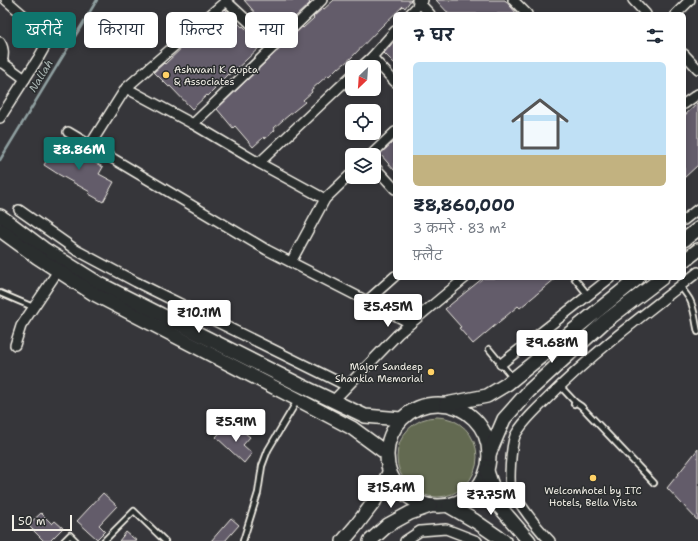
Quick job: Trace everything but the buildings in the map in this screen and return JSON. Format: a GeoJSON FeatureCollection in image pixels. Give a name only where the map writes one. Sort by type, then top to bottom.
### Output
{"type":"FeatureCollection","features":[{"type":"Feature","properties":{"kind":"street"},"geometry":{"type":"LineString","coordinates":[[0,118],[48,41],[48,37],[44,33],[6,0]]}},
{"type":"Feature","properties":{"kind":"street"},"geometry":{"type":"LineString","coordinates":[[90,145],[126,88],[226,0],[245,18]]}},
{"type":"Feature","properties":{"kind":"street"},"geometry":{"type":"LineString","coordinates":[[513,0],[525,12]]}},
{"type":"Feature","properties":{"kind":"street"},"geometry":{"type":"LineString","coordinates":[[633,0],[644,12]]}},
{"type":"Feature","properties":{"kind":"street"},"geometry":{"type":"LineString","coordinates":[[678,12],[690,0]]}},
{"type":"Feature","properties":{"kind":"street"},"geometry":{"type":"LineString","coordinates":[[298,23],[320,1]]}},
{"type":"Feature","properties":{"kind":"street"},"geometry":{"type":"LineString","coordinates":[[412,12],[420,1],[428,12]]}},
{"type":"Feature","properties":{"kind":"street"},"geometry":{"type":"LineString","coordinates":[[369,60],[393,33]]}},
{"type":"Feature","properties":{"kind":"street"},"geometry":{"type":"LineString","coordinates":[[0,42],[4,56],[1,62],[25,78]]}},
{"type":"Feature","properties":{"kind":"street"},"geometry":{"type":"LineString","coordinates":[[193,124],[273,48]]}},
{"type":"Feature","properties":{"kind":"street"},"geometry":{"type":"LineString","coordinates":[[686,56],[698,69]]}},
{"type":"Feature","properties":{"kind":"street"},"geometry":{"type":"LineString","coordinates":[[372,57],[393,80]]}},
{"type":"Feature","properties":{"kind":"street"},"geometry":{"type":"LineString","coordinates":[[259,163],[345,82]]}},
{"type":"Feature","properties":{"kind":"street"},"geometry":{"type":"LineString","coordinates":[[126,88],[193,124],[325,200]]}},
{"type":"Feature","properties":{"kind":"street"},"geometry":{"type":"LineString","coordinates":[[686,103],[698,94]]}},
{"type":"Feature","properties":{"kind":"street"},"geometry":{"type":"LineString","coordinates":[[68,132],[267,250],[410,323]]}},
{"type":"Feature","properties":{"kind":"street"},"geometry":{"type":"LineString","coordinates":[[378,148],[393,134]]}},
{"type":"Feature","properties":{"kind":"street"},"geometry":{"type":"LineString","coordinates":[[381,174],[393,187]]}},
{"type":"Feature","properties":{"kind":"street"},"geometry":{"type":"LineString","coordinates":[[291,262],[325,200],[345,180]]}},
{"type":"Feature","properties":{"kind":"street"},"geometry":{"type":"LineString","coordinates":[[686,218],[698,209]]}},
{"type":"Feature","properties":{"kind":"street"},"geometry":{"type":"LineString","coordinates":[[19,210],[76,250],[136,282],[346,386]]}},
{"type":"Feature","properties":{"kind":"street"},"geometry":{"type":"LineString","coordinates":[[0,217],[44,249],[98,283],[365,416],[401,419]]}},
{"type":"Feature","properties":{"kind":"street"},"geometry":{"type":"LineString","coordinates":[[686,238],[698,229]]}},
{"type":"Feature","properties":{"kind":"street"},"geometry":{"type":"LineString","coordinates":[[0,230],[36,257],[94,294],[352,428],[386,453]]}},
{"type":"Feature","properties":{"kind":"street"},"geometry":{"type":"LineString","coordinates":[[686,259],[698,250]]}},
{"type":"Feature","properties":{"kind":"street"},"geometry":{"type":"LineString","coordinates":[[15,344],[20,326],[58,271]]}},
{"type":"Feature","properties":{"kind":"street"},"geometry":{"type":"LineString","coordinates":[[550,541],[512,493],[510,478],[512,450],[515,437],[525,422],[588,360],[648,310],[698,272]]}},
{"type":"Feature","properties":{"kind":"street"},"geometry":{"type":"LineString","coordinates":[[367,301],[393,278]]}},
{"type":"Feature","properties":{"kind":"street"},"geometry":{"type":"LineString","coordinates":[[333,401],[398,334],[463,280]]}},
{"type":"Feature","properties":{"kind":"street"},"geometry":{"type":"LineString","coordinates":[[501,364],[607,280]]}},
{"type":"Feature","properties":{"kind":"street"},"geometry":{"type":"LineString","coordinates":[[635,280],[506,384],[487,396],[444,404],[427,405],[411,410],[394,427],[390,435],[386,453],[389,473],[399,490],[411,500],[430,506],[449,506],[465,500],[483,481],[487,471],[490,454],[504,419],[529,391],[603,323],[659,280]]}},
{"type":"Feature","properties":{"kind":"street"},"geometry":{"type":"LineString","coordinates":[[588,295],[599,309]]}},
{"type":"Feature","properties":{"kind":"street"},"geometry":{"type":"LineString","coordinates":[[548,373],[560,386]]}},
{"type":"Feature","properties":{"kind":"street"},"geometry":{"type":"LineString","coordinates":[[444,404],[456,407],[473,417],[484,433],[490,454]]}},
{"type":"Feature","properties":{"kind":"street"},"geometry":{"type":"LineString","coordinates":[[487,471],[499,506],[528,541]]}},
{"type":"Feature","properties":{"kind":"street"},"geometry":{"type":"LineString","coordinates":[[343,541],[374,502],[389,473]]}},
{"type":"Feature","properties":{"kind":"street"},"geometry":{"type":"LineString","coordinates":[[370,541],[388,525],[410,513],[430,506]]}},
{"type":"Feature","properties":{"kind":"street"},"geometry":{"type":"LineString","coordinates":[[449,506],[475,521],[502,540]]}},
{"type":"Feature","properties":{"kind":"street"},"geometry":{"type":"LineString","coordinates":[[405,541],[420,531],[446,529],[478,541]]}},
{"type":"Feature","properties":{"kind":"lane"},"geometry":{"type":"LineString","coordinates":[[576,280],[588,295]]}},
{"type":"Feature","properties":{"kind":"lane"},"geometry":{"type":"LineString","coordinates":[[680,286],[690,299],[698,332]]}},
{"type":"Feature","properties":{"kind":"lane"},"geometry":{"type":"LineString","coordinates":[[0,293],[33,307]]}},
{"type":"Feature","properties":{"kind":"lane"},"geometry":{"type":"LineString","coordinates":[[489,349],[513,378]]}},
{"type":"Feature","properties":{"kind":"lane"},"geometry":{"type":"LineString","coordinates":[[560,386],[574,403],[581,406],[654,483]]}},
{"type":"Feature","properties":{"kind":"lane"},"geometry":{"type":"LineString","coordinates":[[244,541],[258,493],[262,466],[268,450],[298,399]]}},
{"type":"Feature","properties":{"kind":"lane"},"geometry":{"type":"LineString","coordinates":[[104,541],[134,511],[166,541]]}},
{"type":"Feature","properties":{"kind":"lane"},"geometry":{"type":"LineString","coordinates":[[64,541],[70,535],[76,541]]}},
{"type":"Feature","properties":{"kind":"green space"},"geometry":{"type":"Polygon","coordinates":[[[437,417],[445,418],[459,424],[465,429],[470,435],[476,449],[476,465],[470,479],[465,485],[459,490],[445,496],[437,497],[429,496],[415,490],[409,485],[404,479],[398,465],[397,457],[398,449],[404,435],[409,429],[415,424],[429,418],[437,417]]]}},
{"type":"Feature","properties":{"kind":"waterway","name":"Nallah"},"geometry":{"type":"LineString","coordinates":[[0,160],[97,0]]}},
{"type":"Feature","properties":{"kind":"place","name":"Ashwani K Gupta & Associates"},"geometry":{"type":"Point","coordinates":[166,75]}},
{"type":"Feature","properties":{"kind":"place","name":"Major Sandeep Shankla Memorial"},"geometry":{"type":"Point","coordinates":[431,372]}},
{"type":"Feature","properties":{"kind":"place","name":"Welcomhotel by ITC Hotels, Bella Vista"},"geometry":{"type":"Point","coordinates":[593,478]}}]}
